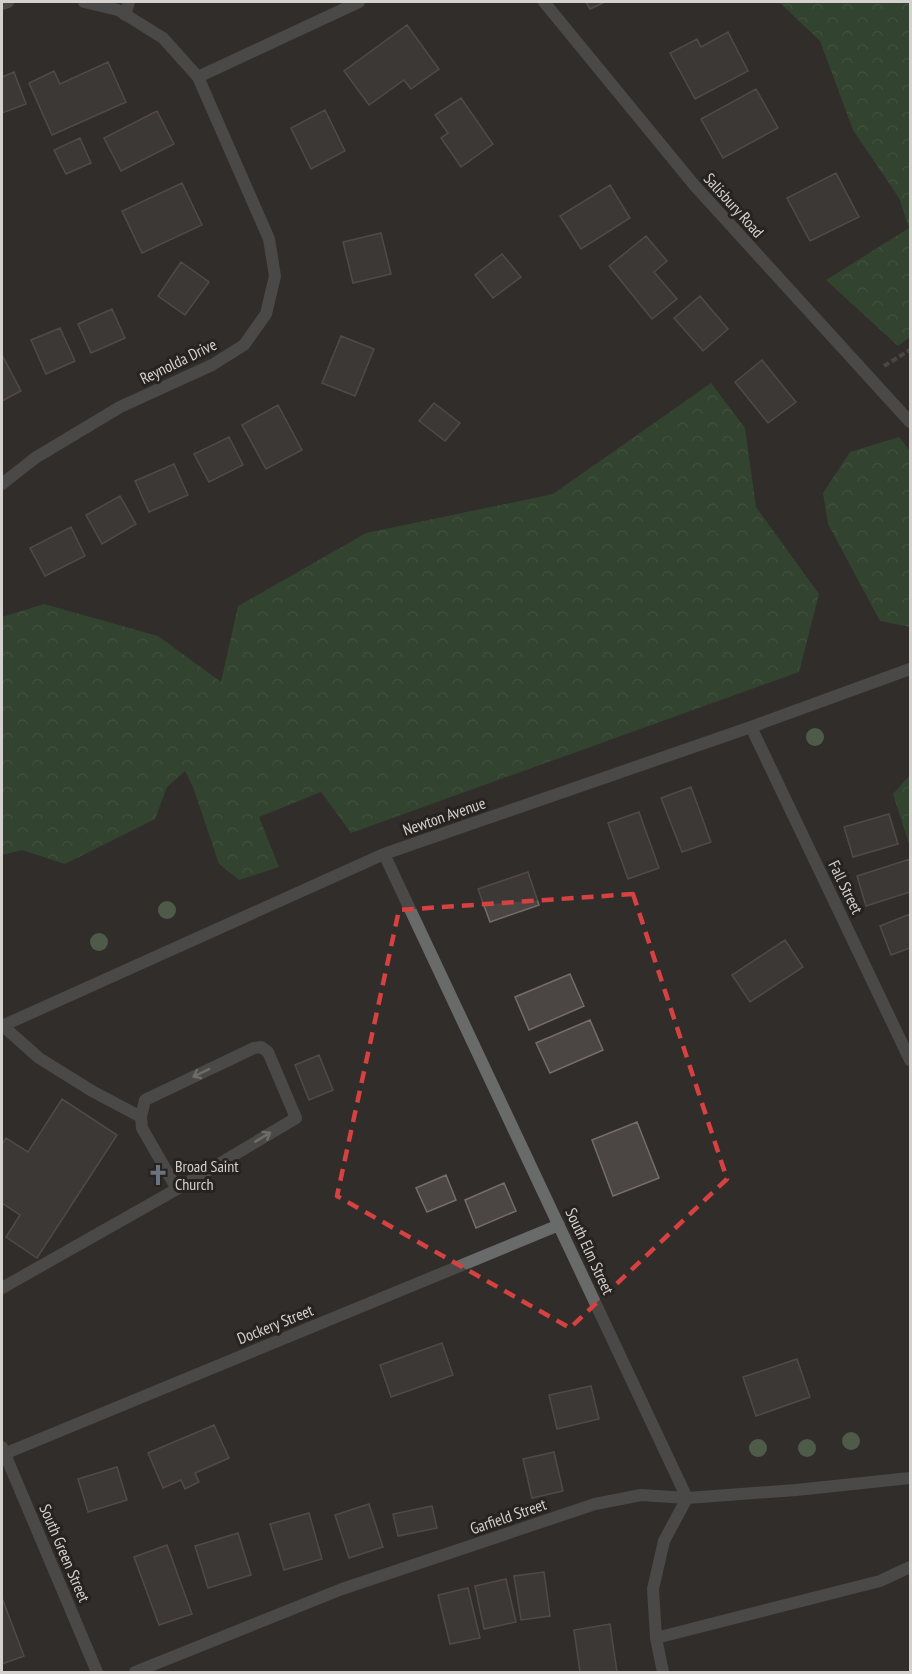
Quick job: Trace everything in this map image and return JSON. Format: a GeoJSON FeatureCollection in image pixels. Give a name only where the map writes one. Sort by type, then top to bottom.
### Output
{"type":"FeatureCollection","features":[{"type":"Feature","properties":{"kind":"street"},"geometry":{"type":"LineString","coordinates":[[2,4],[8,2]]}},
{"type":"Feature","properties":{"kind":"street","name":"Reynolda Drive"},"geometry":{"type":"LineString","coordinates":[[2,483],[35,458],[120,406],[212,365],[244,345],[266,314],[275,276],[269,238],[198,77],[163,38],[118,10],[84,2]]}},
{"type":"Feature","properties":{"kind":"street"},"geometry":{"type":"LineString","coordinates":[[125,15],[129,2]]}},
{"type":"Feature","properties":{"kind":"street"},"geometry":{"type":"LineString","coordinates":[[198,77],[359,2]]}},
{"type":"Feature","properties":{"kind":"street","name":"Salisbury Road"},"geometry":{"type":"LineString","coordinates":[[544,2],[695,186],[910,422]]}},
{"type":"Feature","properties":{"kind":"street","name":"Newton Avenue"},"geometry":{"type":"LineString","coordinates":[[2,1026],[384,854],[751,727],[910,669]]}},
{"type":"Feature","properties":{"kind":"street","name":"Fall Street"},"geometry":{"type":"LineString","coordinates":[[751,727],[910,1060]]}},
{"type":"Feature","properties":{"kind":"street","name":"South Elm Street"},"geometry":{"type":"LineString","coordinates":[[384,854],[687,1498]]}},
{"type":"Feature","properties":{"kind":"street"},"geometry":{"type":"LineString","coordinates":[[2,1026],[39,1058],[92,1091],[141,1117]]}},
{"type":"Feature","properties":{"kind":"street"},"geometry":{"type":"LineString","coordinates":[[2,1288],[177,1189],[296,1118],[268,1052],[261,1047],[254,1048],[145,1100],[141,1117],[142,1128],[177,1189]]}},
{"type":"Feature","properties":{"kind":"street","name":"Dockery Street"},"geometry":{"type":"LineString","coordinates":[[3,1450],[559,1225]]}},
{"type":"Feature","properties":{"kind":"street","name":"South Green Street"},"geometry":{"type":"LineString","coordinates":[[3,1450],[97,1672]]}},
{"type":"Feature","properties":{"kind":"street","name":"Garfield Street"},"geometry":{"type":"LineString","coordinates":[[135,1672],[342,1589],[595,1504],[641,1495],[687,1498],[910,1478]]}},
{"type":"Feature","properties":{"kind":"street"},"geometry":{"type":"LineString","coordinates":[[663,1672],[656,1638],[653,1589],[664,1541],[687,1498]]}},
{"type":"Feature","properties":{"kind":"street"},"geometry":{"type":"LineString","coordinates":[[656,1638],[880,1581],[910,1567]]}},
{"type":"Feature","properties":{"kind":"path"},"geometry":{"type":"LineString","coordinates":[[868,376],[910,350]]}},
{"type":"Feature","properties":{"kind":"highlighted area"},"geometry":{"type":"Polygon","coordinates":[[[633,894],[727,1179],[570,1328],[337,1196],[399,910],[633,894]]]}},
{"type":"Feature","properties":{"kind":"green space"},"geometry":{"type":"Polygon","coordinates":[[[779,2],[910,2],[910,337],[898,346],[826,280],[909,228],[899,198],[853,130],[820,41],[779,2]]]}},
{"type":"Feature","properties":{"kind":"green space"},"geometry":{"type":"Polygon","coordinates":[[[711,383],[745,428],[756,507],[819,594],[799,672],[351,833],[321,792],[259,817],[279,867],[239,880],[219,864],[193,787],[185,771],[167,787],[155,819],[65,864],[22,850],[2,855],[2,617],[44,604],[158,636],[221,682],[238,606],[366,533],[553,494],[711,383]]]}},
{"type":"Feature","properties":{"kind":"green space"},"geometry":{"type":"Polygon","coordinates":[[[899,437],[910,451],[910,627],[880,621],[828,524],[823,493],[850,452],[899,437]]]}},
{"type":"Feature","properties":{"kind":"green space"},"geometry":{"type":"Polygon","coordinates":[[[910,775],[910,847],[893,794],[910,775]]]}},
{"type":"Feature","properties":{"kind":"building"},"geometry":{"type":"Polygon","coordinates":[[[586,2],[605,2],[590,9],[586,2]]]}},
{"type":"Feature","properties":{"kind":"building"},"geometry":{"type":"Polygon","coordinates":[[[407,25],[439,69],[411,89],[404,80],[369,105],[344,71],[407,25]]]}},
{"type":"Feature","properties":{"kind":"building"},"geometry":{"type":"Polygon","coordinates":[[[728,32],[748,71],[695,99],[670,53],[697,39],[701,47],[728,32]]]}},
{"type":"Feature","properties":{"kind":"building"},"geometry":{"type":"Polygon","coordinates":[[[108,62],[126,102],[52,135],[29,83],[54,71],[60,84],[108,62]]]}},
{"type":"Feature","properties":{"kind":"building"},"geometry":{"type":"Polygon","coordinates":[[[14,72],[26,104],[2,113],[2,77],[14,72]]]}},
{"type":"Feature","properties":{"kind":"building"},"geometry":{"type":"Polygon","coordinates":[[[756,89],[778,128],[723,158],[701,119],[756,89]]]}},
{"type":"Feature","properties":{"kind":"building"},"geometry":{"type":"Polygon","coordinates":[[[461,98],[493,144],[461,167],[441,138],[448,133],[435,115],[461,98]]]}},
{"type":"Feature","properties":{"kind":"building"},"geometry":{"type":"Polygon","coordinates":[[[325,110],[345,151],[311,169],[291,128],[325,110]]]}},
{"type":"Feature","properties":{"kind":"building"},"geometry":{"type":"Polygon","coordinates":[[[157,111],[174,144],[121,171],[104,138],[157,111]]]}},
{"type":"Feature","properties":{"kind":"building"},"geometry":{"type":"Polygon","coordinates":[[[80,138],[91,163],[66,174],[54,150],[80,138]]]}},
{"type":"Feature","properties":{"kind":"building"},"geometry":{"type":"Polygon","coordinates":[[[836,173],[859,217],[810,241],[787,198],[836,173]]]}},
{"type":"Feature","properties":{"kind":"building"},"geometry":{"type":"Polygon","coordinates":[[[182,183],[202,225],[142,253],[122,211],[182,183]]]}},
{"type":"Feature","properties":{"kind":"building"},"geometry":{"type":"Polygon","coordinates":[[[610,185],[630,218],[581,249],[560,216],[610,185]]]}},
{"type":"Feature","properties":{"kind":"building"},"geometry":{"type":"Polygon","coordinates":[[[381,233],[391,274],[353,283],[343,242],[381,233]]]}},
{"type":"Feature","properties":{"kind":"building"},"geometry":{"type":"Polygon","coordinates":[[[646,236],[667,261],[654,272],[677,299],[652,319],[609,266],[646,236]]]}},
{"type":"Feature","properties":{"kind":"building"},"geometry":{"type":"Polygon","coordinates":[[[502,254],[521,277],[493,298],[475,275],[502,254]]]}},
{"type":"Feature","properties":{"kind":"building"},"geometry":{"type":"Polygon","coordinates":[[[181,262],[209,282],[185,315],[158,296],[181,262]]]}},
{"type":"Feature","properties":{"kind":"building"},"geometry":{"type":"Polygon","coordinates":[[[700,296],[728,329],[703,351],[674,318],[700,296]]]}},
{"type":"Feature","properties":{"kind":"building"},"geometry":{"type":"Polygon","coordinates":[[[112,309],[125,338],[91,353],[78,324],[112,309]]]}},
{"type":"Feature","properties":{"kind":"building"},"geometry":{"type":"Polygon","coordinates":[[[60,328],[75,361],[46,374],[31,340],[60,328]]]}},
{"type":"Feature","properties":{"kind":"building"},"geometry":{"type":"Polygon","coordinates":[[[341,336],[374,349],[355,396],[322,383],[341,336]]]}},
{"type":"Feature","properties":{"kind":"building"},"geometry":{"type":"Polygon","coordinates":[[[2,355],[21,391],[2,401],[2,355]]]}},
{"type":"Feature","properties":{"kind":"building"},"geometry":{"type":"Polygon","coordinates":[[[762,360],[796,402],[768,423],[735,382],[762,360]]]}},
{"type":"Feature","properties":{"kind":"building"},"geometry":{"type":"Polygon","coordinates":[[[434,403],[460,423],[445,441],[419,421],[434,403]]]}},
{"type":"Feature","properties":{"kind":"building"},"geometry":{"type":"Polygon","coordinates":[[[278,405],[302,450],[266,469],[242,425],[278,405]]]}},
{"type":"Feature","properties":{"kind":"building"},"geometry":{"type":"Polygon","coordinates":[[[229,437],[243,465],[209,482],[194,454],[229,437]]]}},
{"type":"Feature","properties":{"kind":"building"},"geometry":{"type":"Polygon","coordinates":[[[174,464],[188,495],[149,512],[135,481],[174,464]]]}},
{"type":"Feature","properties":{"kind":"building"},"geometry":{"type":"Polygon","coordinates":[[[120,496],[136,524],[102,544],[86,515],[120,496]]]}},
{"type":"Feature","properties":{"kind":"building"},"geometry":{"type":"Polygon","coordinates":[[[71,527],[85,556],[45,576],[30,548],[71,527]]]}},
{"type":"Feature","properties":{"kind":"building"},"geometry":{"type":"Polygon","coordinates":[[[691,787],[711,842],[682,852],[661,798],[691,787]]]}},
{"type":"Feature","properties":{"kind":"building"},"geometry":{"type":"Polygon","coordinates":[[[639,812],[659,868],[628,879],[608,823],[639,812]]]}},
{"type":"Feature","properties":{"kind":"building"},"geometry":{"type":"Polygon","coordinates":[[[889,814],[898,844],[853,857],[844,827],[889,814]]]}},
{"type":"Feature","properties":{"kind":"building"},"geometry":{"type":"Polygon","coordinates":[[[910,859],[910,892],[866,906],[857,876],[910,859]]]}},
{"type":"Feature","properties":{"kind":"building"},"geometry":{"type":"Polygon","coordinates":[[[528,872],[539,905],[490,922],[478,889],[528,872]]]}},
{"type":"Feature","properties":{"kind":"building"},"geometry":{"type":"Polygon","coordinates":[[[910,914],[910,948],[891,955],[880,926],[910,914]]]}},
{"type":"Feature","properties":{"kind":"building"},"geometry":{"type":"Polygon","coordinates":[[[785,940],[803,967],[750,1002],[732,975],[785,940]]]}},
{"type":"Feature","properties":{"kind":"building"},"geometry":{"type":"Polygon","coordinates":[[[570,974],[584,1006],[529,1030],[515,997],[570,974]]]}},
{"type":"Feature","properties":{"kind":"building"},"geometry":{"type":"Polygon","coordinates":[[[590,1020],[603,1050],[550,1073],[536,1043],[590,1020]]]}},
{"type":"Feature","properties":{"kind":"building"},"geometry":{"type":"Polygon","coordinates":[[[319,1055],[333,1090],[309,1100],[295,1065],[319,1055]]]}},
{"type":"Feature","properties":{"kind":"building"},"geometry":{"type":"Polygon","coordinates":[[[62,1099],[117,1135],[37,1258],[6,1237],[20,1215],[2,1203],[2,1145],[6,1138],[28,1152],[62,1099]]]}},
{"type":"Feature","properties":{"kind":"building"},"geometry":{"type":"Polygon","coordinates":[[[637,1122],[659,1178],[613,1196],[592,1140],[637,1122]]]}},
{"type":"Feature","properties":{"kind":"building"},"geometry":{"type":"Polygon","coordinates":[[[446,1175],[456,1200],[427,1212],[416,1188],[446,1175]]]}},
{"type":"Feature","properties":{"kind":"building"},"geometry":{"type":"Polygon","coordinates":[[[504,1183],[516,1211],[476,1228],[465,1200],[504,1183]]]}},
{"type":"Feature","properties":{"kind":"building"},"geometry":{"type":"Polygon","coordinates":[[[442,1343],[453,1375],[391,1397],[380,1365],[442,1343]]]}},
{"type":"Feature","properties":{"kind":"building"},"geometry":{"type":"Polygon","coordinates":[[[797,1359],[810,1397],[756,1416],[743,1377],[797,1359]]]}},
{"type":"Feature","properties":{"kind":"building"},"geometry":{"type":"Polygon","coordinates":[[[591,1386],[599,1419],[557,1429],[549,1395],[591,1386]]]}},
{"type":"Feature","properties":{"kind":"building"},"geometry":{"type":"Polygon","coordinates":[[[214,1425],[229,1458],[195,1473],[199,1482],[185,1489],[181,1480],[163,1488],[148,1453],[214,1425]]]}},
{"type":"Feature","properties":{"kind":"building"},"geometry":{"type":"Polygon","coordinates":[[[554,1452],[563,1491],[532,1498],[523,1459],[554,1452]]]}},
{"type":"Feature","properties":{"kind":"building"},"geometry":{"type":"Polygon","coordinates":[[[117,1467],[127,1500],[88,1512],[78,1479],[117,1467]]]}},
{"type":"Feature","properties":{"kind":"building"},"geometry":{"type":"Polygon","coordinates":[[[369,1504],[383,1547],[349,1558],[335,1515],[369,1504]]]}},
{"type":"Feature","properties":{"kind":"building"},"geometry":{"type":"Polygon","coordinates":[[[432,1506],[437,1528],[398,1536],[393,1514],[432,1506]]]}},
{"type":"Feature","properties":{"kind":"building"},"geometry":{"type":"Polygon","coordinates":[[[309,1513],[322,1559],[284,1570],[270,1524],[309,1513]]]}},
{"type":"Feature","properties":{"kind":"building"},"geometry":{"type":"Polygon","coordinates":[[[238,1533],[251,1575],[208,1588],[195,1546],[238,1533]]]}},
{"type":"Feature","properties":{"kind":"building"},"geometry":{"type":"Polygon","coordinates":[[[167,1545],[192,1614],[159,1625],[134,1557],[167,1545]]]}},
{"type":"Feature","properties":{"kind":"building"},"geometry":{"type":"Polygon","coordinates":[[[544,1572],[550,1616],[521,1620],[514,1576],[544,1572]]]}},
{"type":"Feature","properties":{"kind":"building"},"geometry":{"type":"Polygon","coordinates":[[[506,1579],[516,1622],[484,1629],[475,1586],[506,1579]]]}},
{"type":"Feature","properties":{"kind":"building"},"geometry":{"type":"Polygon","coordinates":[[[468,1588],[480,1638],[450,1644],[438,1595],[468,1588]]]}},
{"type":"Feature","properties":{"kind":"building"},"geometry":{"type":"Polygon","coordinates":[[[2,1598],[24,1656],[2,1664],[2,1598]]]}},
{"type":"Feature","properties":{"kind":"building"},"geometry":{"type":"Polygon","coordinates":[[[610,1624],[617,1672],[580,1672],[574,1630],[610,1624]]]}},
{"type":"Feature","properties":{"kind":"place","name":"Broad Saint Church"},"geometry":{"type":"Point","coordinates":[158,1175]}}]}
